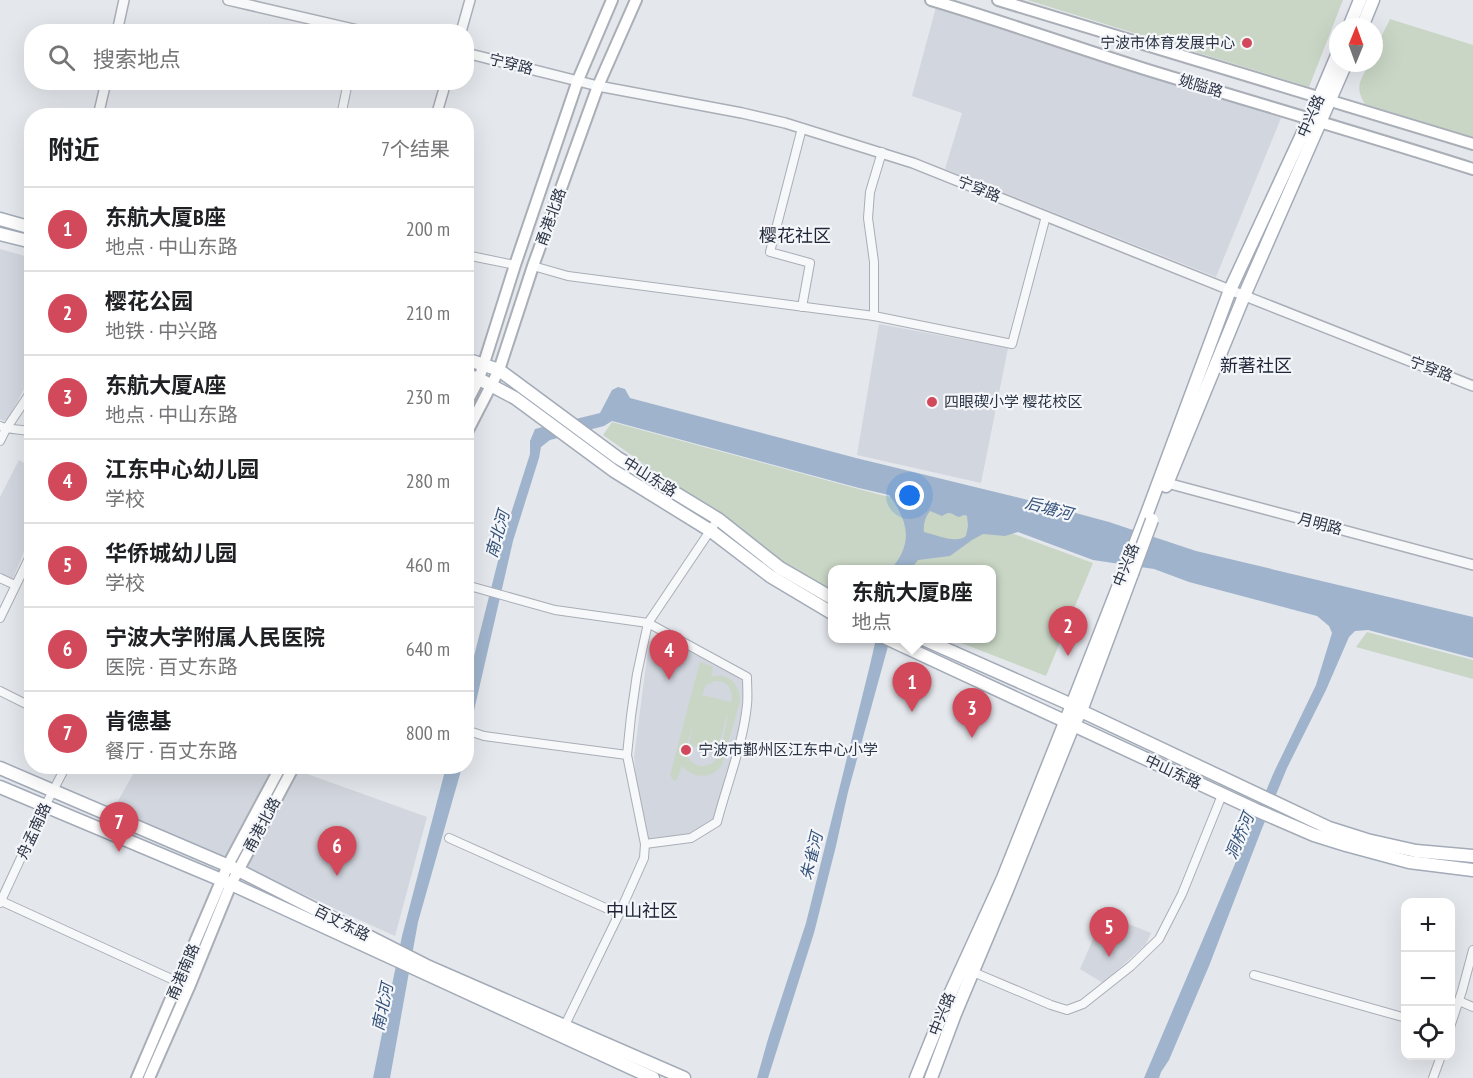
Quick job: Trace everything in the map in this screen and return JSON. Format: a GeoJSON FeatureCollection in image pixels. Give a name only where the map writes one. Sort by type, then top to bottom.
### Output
{"type":"FeatureCollection","features":[{"type":"Feature","properties":{"kind":"main road","name":"甬港北路"},"geometry":{"type":"LineString","coordinates":[[474,376],[483,364],[514,265],[578,80],[612,0]]}},
{"type":"Feature","properties":{"kind":"main road","name":"甬港北路"},"geometry":{"type":"LineString","coordinates":[[474,419],[499,370],[533,266],[598,86],[636,0]]}},
{"type":"Feature","properties":{"kind":"main road","name":"姚隘路"},"geometry":{"type":"LineString","coordinates":[[931,0],[990,17],[1149,70],[1473,169]]}},
{"type":"Feature","properties":{"kind":"main road","name":"姚隘路"},"geometry":{"type":"LineString","coordinates":[[998,0],[1473,144]]}},
{"type":"Feature","properties":{"kind":"main road"},"geometry":{"type":"LineString","coordinates":[[1353,18],[1360,0]]}},
{"type":"Feature","properties":{"kind":"main road"},"geometry":{"type":"LineString","coordinates":[[1366,18],[1373,0]]}},
{"type":"Feature","properties":{"kind":"main road","name":"中兴路"},"geometry":{"type":"LineString","coordinates":[[1325,99],[1333,72]]}},
{"type":"Feature","properties":{"kind":"main road","name":"中兴路"},"geometry":{"type":"LineString","coordinates":[[916,1078],[950,994],[1076,708],[1149,518],[1230,290],[1325,99],[1341,72]]}},
{"type":"Feature","properties":{"kind":"main road","name":"中兴路"},"geometry":{"type":"LineString","coordinates":[[1149,518],[1167,483],[1315,119]]}},
{"type":"Feature","properties":{"kind":"main road"},"geometry":{"type":"LineString","coordinates":[[0,219],[24,226]]}},
{"type":"Feature","properties":{"kind":"main road"},"geometry":{"type":"LineString","coordinates":[[0,234],[24,240]]}},
{"type":"Feature","properties":{"kind":"main road","name":"中山东路"},"geometry":{"type":"LineString","coordinates":[[474,361],[499,370],[618,458],[718,519],[780,568],[828,596]]}},
{"type":"Feature","properties":{"kind":"main road","name":"中山东路"},"geometry":{"type":"LineString","coordinates":[[474,377],[514,398],[614,471],[711,531],[770,576],[828,611]]}},
{"type":"Feature","properties":{"kind":"main road","name":"中山东路"},"geometry":{"type":"LineString","coordinates":[[895,643],[1222,795],[1314,835],[1409,862],[1473,870]]}},
{"type":"Feature","properties":{"kind":"main road","name":"中山东路"},"geometry":{"type":"LineString","coordinates":[[930,643],[1076,708],[1329,828],[1367,840],[1416,851],[1473,856]]}},
{"type":"Feature","properties":{"kind":"main road","name":"中兴路"},"geometry":{"type":"LineString","coordinates":[[931,1078],[1007,890],[1069,724]]}},
{"type":"Feature","properties":{"kind":"main road","name":"百丈东路"},"geometry":{"type":"LineString","coordinates":[[0,768],[233,868],[384,944],[424,968],[653,1078]]}},
{"type":"Feature","properties":{"kind":"main road","name":"甬港北路"},"geometry":{"type":"LineString","coordinates":[[233,868],[277,774]]}},
{"type":"Feature","properties":{"kind":"main road","name":"甬港北路"},"geometry":{"type":"LineString","coordinates":[[233,868],[289,774]]}},
{"type":"Feature","properties":{"kind":"main road","name":"百丈东路"},"geometry":{"type":"LineString","coordinates":[[0,787],[226,883],[390,957],[424,968],[565,1025],[684,1078]]}},
{"type":"Feature","properties":{"kind":"main road","name":"甬港南路"},"geometry":{"type":"LineString","coordinates":[[149,1078],[184,985],[233,868]]}},
{"type":"Feature","properties":{"kind":"main road","name":"甬港南路"},"geometry":{"type":"LineString","coordinates":[[137,1078],[184,985]]}},
{"type":"Feature","properties":{"kind":"street"},"geometry":{"type":"LineString","coordinates":[[119,24],[124,0]]}},
{"type":"Feature","properties":{"kind":"street"},"geometry":{"type":"LineString","coordinates":[[228,0],[332,24]]}},
{"type":"Feature","properties":{"kind":"street"},"geometry":{"type":"LineString","coordinates":[[463,24],[470,0]]}},
{"type":"Feature","properties":{"kind":"street","name":"宁穿路"},"geometry":{"type":"LineString","coordinates":[[474,55],[598,86],[742,113],[882,152],[1473,386]]}},
{"type":"Feature","properties":{"kind":"street"},"geometry":{"type":"LineString","coordinates":[[100,108],[104,90]]}},
{"type":"Feature","properties":{"kind":"street"},"geometry":{"type":"LineString","coordinates":[[343,108],[346,90]]}},
{"type":"Feature","properties":{"kind":"street"},"geometry":{"type":"LineString","coordinates":[[438,108],[444,90]]}},
{"type":"Feature","properties":{"kind":"street"},"geometry":{"type":"LineString","coordinates":[[802,128],[770,252],[810,263],[802,307]]}},
{"type":"Feature","properties":{"kind":"street"},"geometry":{"type":"LineString","coordinates":[[874,316],[874,262],[868,218],[870,192],[882,152]]}},
{"type":"Feature","properties":{"kind":"street"},"geometry":{"type":"LineString","coordinates":[[533,266],[568,276],[874,316],[1012,344],[1046,216]]}},
{"type":"Feature","properties":{"kind":"street"},"geometry":{"type":"LineString","coordinates":[[474,257],[514,265]]}},
{"type":"Feature","properties":{"kind":"street"},"geometry":{"type":"LineString","coordinates":[[0,441],[3,428],[24,400]]}},
{"type":"Feature","properties":{"kind":"street"},"geometry":{"type":"LineString","coordinates":[[3,428],[24,430]]}},
{"type":"Feature","properties":{"kind":"street","name":"月明路"},"geometry":{"type":"LineString","coordinates":[[1167,483],[1473,565]]}},
{"type":"Feature","properties":{"kind":"street"},"geometry":{"type":"LineString","coordinates":[[565,1025],[644,858],[645,844],[627,755],[637,674],[648,623],[718,519]]}},
{"type":"Feature","properties":{"kind":"street"},"geometry":{"type":"LineString","coordinates":[[0,618],[24,569]]}},
{"type":"Feature","properties":{"kind":"street"},"geometry":{"type":"LineString","coordinates":[[0,578],[15,585]]}},
{"type":"Feature","properties":{"kind":"street"},"geometry":{"type":"LineString","coordinates":[[474,588],[555,610],[648,623],[747,677],[747,704],[736,760],[717,822],[691,838],[645,844]]}},
{"type":"Feature","properties":{"kind":"street"},"geometry":{"type":"LineString","coordinates":[[0,691],[24,703]]}},
{"type":"Feature","properties":{"kind":"street"},"geometry":{"type":"LineString","coordinates":[[474,732],[484,736],[627,755]]}},
{"type":"Feature","properties":{"kind":"street","name":"舟孟南路"},"geometry":{"type":"LineString","coordinates":[[1,902],[62,774]]}},
{"type":"Feature","properties":{"kind":"street"},"geometry":{"type":"LineString","coordinates":[[973,972],[1059,1008],[1067,1010],[1083,1004],[1131,966],[1159,939],[1182,894],[1222,795]]}},
{"type":"Feature","properties":{"kind":"street"},"geometry":{"type":"LineString","coordinates":[[449,838],[619,914]]}},
{"type":"Feature","properties":{"kind":"street"},"geometry":{"type":"LineString","coordinates":[[1,902],[184,985]]}},
{"type":"Feature","properties":{"kind":"street"},"geometry":{"type":"LineString","coordinates":[[1455,1013],[1473,950]]}},
{"type":"Feature","properties":{"kind":"street"},"geometry":{"type":"LineString","coordinates":[[1254,975],[1401,1017]]}},
{"type":"Feature","properties":{"kind":"street"},"geometry":{"type":"LineString","coordinates":[[1459,1001],[1473,1006]]}},
{"type":"Feature","properties":{"kind":"street"},"geometry":{"type":"LineString","coordinates":[[1433,1078],[1440,1060]]}},
{"type":"Feature","properties":{"kind":"shaded area"},"geometry":{"type":"Polygon","coordinates":[[[936,7],[1281,118],[1216,277],[945,169],[962,113],[912,96],[936,7]]]}},
{"type":"Feature","properties":{"kind":"shaded area"},"geometry":{"type":"Polygon","coordinates":[[[0,249],[24,256],[24,389],[8,419],[4,421],[0,419],[0,249]]]}},
{"type":"Feature","properties":{"kind":"shaded area","name":"四眼碶小学 樱花校区"},"geometry":{"type":"Polygon","coordinates":[[[879,324],[1008,348],[981,483],[857,455],[879,324]]]}},
{"type":"Feature","properties":{"kind":"shaded area"},"geometry":{"type":"Polygon","coordinates":[[[19,460],[24,463],[24,552],[12,581],[0,576],[0,497],[19,460]]]}},
{"type":"Feature","properties":{"kind":"shaded area","name":"宁波市鄞州区江东中心小学"},"geometry":{"type":"Polygon","coordinates":[[[653,637],[660,637],[700,657],[738,677],[744,683],[735,757],[726,777],[715,820],[689,836],[646,840],[638,800],[634,757],[649,642],[653,637]]]}},
{"type":"Feature","properties":{"kind":"shaded area"},"geometry":{"type":"Polygon","coordinates":[[[133,774],[307,774],[427,817],[395,936],[114,808],[133,774]]]}},
{"type":"Feature","properties":{"kind":"shaded area"},"geometry":{"type":"Polygon","coordinates":[[[1104,914],[1151,933],[1146,944],[1103,983],[1080,969],[1104,914]]]}},
{"type":"Feature","properties":{"kind":"green space","name":"宁波市体育发展中心"},"geometry":{"type":"Polygon","coordinates":[[[1027,0],[1343,0],[1336,18],[1329,18],[1329,36],[1309,87],[1027,0]]]}},
{"type":"Feature","properties":{"kind":"green space"},"geometry":{"type":"Polygon","coordinates":[[[1390,19],[1473,45],[1473,137],[1365,104],[1359,88],[1361,79],[1364,72],[1383,72],[1383,33],[1390,19]]]}},
{"type":"Feature","properties":{"kind":"green space"},"geometry":{"type":"Polygon","coordinates":[[[612,422],[881,495],[952,510],[1093,563],[1046,676],[961,643],[996,643],[996,565],[828,565],[828,587],[790,568],[603,435],[612,422]]]}},
{"type":"Feature","properties":{"kind":"green space"},"geometry":{"type":"Polygon","coordinates":[[[1367,632],[1473,660],[1473,679],[1356,647],[1367,632]]]}},
{"type":"Feature","properties":{"kind":"green space"},"geometry":{"type":"Polygon","coordinates":[[[700,662],[713,667],[711,677],[723,676],[732,681],[738,689],[740,701],[722,765],[718,770],[702,776],[682,766],[677,780],[674,781],[670,775],[700,662]],[[715,681],[706,685],[702,695],[731,702],[732,694],[727,684],[715,681]],[[728,712],[717,752],[689,745],[693,727],[687,744],[687,754],[696,765],[705,766],[717,758],[728,712]]]}},
{"type":"Feature","properties":{"kind":"water","name":"后塘河"},"geometry":{"type":"Polygon","coordinates":[[[618,387],[625,389],[630,398],[856,458],[1024,499],[1109,522],[1196,551],[1473,617],[1473,658],[1368,630],[1355,631],[1349,637],[1326,690],[1287,768],[1209,966],[1169,1060],[1159,1078],[1144,1078],[1274,772],[1316,685],[1332,633],[1329,626],[1317,616],[1189,582],[1154,569],[1093,560],[1018,532],[1005,536],[983,534],[950,556],[918,560],[914,565],[894,565],[903,550],[906,532],[901,514],[889,495],[612,421],[604,426],[550,440],[541,447],[513,541],[474,711],[474,656],[506,529],[530,454],[530,441],[535,429],[600,413],[612,390],[618,387]],[[930,511],[925,521],[924,532],[952,539],[966,536],[967,516],[945,514],[942,516],[930,511]]]}},
{"type":"Feature","properties":{"kind":"water"},"geometry":{"type":"Polygon","coordinates":[[[875,643],[889,643],[848,792],[814,933],[768,1078],[757,1078],[806,923],[875,643]]]}},
{"type":"Feature","properties":{"kind":"water"},"geometry":{"type":"Polygon","coordinates":[[[444,774],[460,774],[418,922],[390,1078],[373,1078],[402,936],[444,774]]]}},
{"type":"Feature","properties":{"kind":"place","name":"宁波市体育发展中心"},"geometry":{"type":"Point","coordinates":[1247,43]}},
{"type":"Feature","properties":{"kind":"place","name":"四眼碶小学 樱花校区"},"geometry":{"type":"Point","coordinates":[932,402]}},
{"type":"Feature","properties":{"kind":"place","name":"樱花公园"},"geometry":{"type":"Point","coordinates":[1068,656]}},
{"type":"Feature","properties":{"kind":"place","name":"江东中心幼儿园"},"geometry":{"type":"Point","coordinates":[669,680]}},
{"type":"Feature","properties":{"kind":"place","name":"东航大厦B座"},"geometry":{"type":"Point","coordinates":[912,712]}},
{"type":"Feature","properties":{"kind":"place","name":"东航大厦A座"},"geometry":{"type":"Point","coordinates":[972,738]}},
{"type":"Feature","properties":{"kind":"place","name":"宁波市鄞州区江东中心小学"},"geometry":{"type":"Point","coordinates":[686,750]}},
{"type":"Feature","properties":{"kind":"place","name":"肯德基"},"geometry":{"type":"Point","coordinates":[119,852]}},
{"type":"Feature","properties":{"kind":"place","name":"宁波大学附属人民医院"},"geometry":{"type":"Point","coordinates":[337,876]}},
{"type":"Feature","properties":{"kind":"place","name":"华侨城幼儿园"},"geometry":{"type":"Point","coordinates":[1109,957]}},
{"type":"Feature","properties":{"kind":"district","name":"樱花社区"},"geometry":{"type":"Point","coordinates":[795,236]}},
{"type":"Feature","properties":{"kind":"district","name":"新著社区"},"geometry":{"type":"Point","coordinates":[1256,366]}},
{"type":"Feature","properties":{"kind":"district","name":"中山社区"},"geometry":{"type":"Point","coordinates":[642,911]}},
{"type":"Feature","properties":{"kind":"water label","name":"南北河"},"geometry":{"type":"Point","coordinates":[497,534]}},
{"type":"Feature","properties":{"kind":"water label","name":"洞桥河"},"geometry":{"type":"Point","coordinates":[1239,836]}},
{"type":"Feature","properties":{"kind":"water label","name":"朱雀河"},"geometry":{"type":"Point","coordinates":[811,856]}},
{"type":"Feature","properties":{"kind":"water label","name":"南北河"},"geometry":{"type":"Point","coordinates":[382,1007]}}]}
